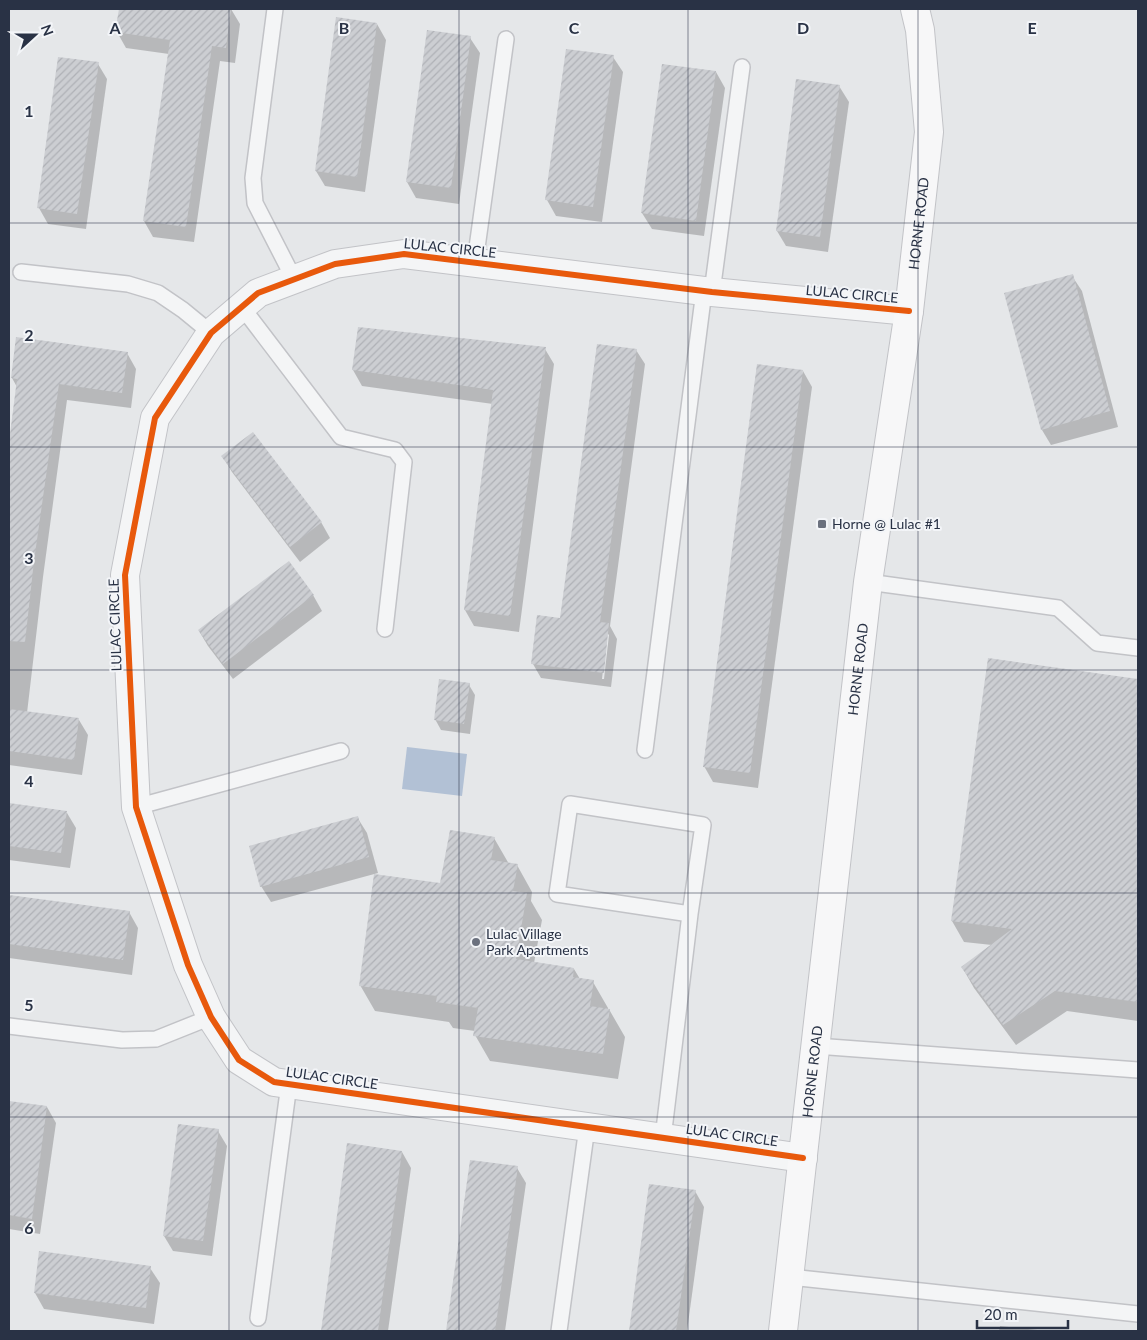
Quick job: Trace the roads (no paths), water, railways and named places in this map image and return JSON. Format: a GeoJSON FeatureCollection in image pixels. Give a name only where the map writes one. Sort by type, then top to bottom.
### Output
{"type":"FeatureCollection","features":[{"type":"Feature","properties":{"kind":"main road","name":"HORNE ROAD"},"geometry":{"type":"LineString","coordinates":[[783,1331],[868,582],[909,311],[929,132],[920,30],[916,9]]}},
{"type":"Feature","properties":{"kind":"street","name":"LULAC CIRCLE"},"geometry":{"type":"LineString","coordinates":[[803,1158],[274,1082],[239,1060],[211,1017],[188,965],[136,807],[125,575],[155,418],[211,333],[258,293],[335,264],[404,254],[708,292],[909,311]]}},
{"type":"Feature","properties":{"kind":"lane"},"geometry":{"type":"LineString","coordinates":[[275,9],[253,178],[255,203],[294,279]]}},
{"type":"Feature","properties":{"kind":"lane"},"geometry":{"type":"LineString","coordinates":[[475,262],[506,39]]}},
{"type":"Feature","properties":{"kind":"lane"},"geometry":{"type":"LineString","coordinates":[[645,750],[708,292],[742,67]]}},
{"type":"Feature","properties":{"kind":"lane"},"geometry":{"type":"LineString","coordinates":[[21,272],[128,284],[158,292],[211,333]]}},
{"type":"Feature","properties":{"kind":"lane"},"geometry":{"type":"LineString","coordinates":[[242,307],[341,437],[395,450],[404,462],[385,629]]}},
{"type":"Feature","properties":{"kind":"lane"},"geometry":{"type":"LineString","coordinates":[[868,582],[1058,608],[1097,643],[1138,648]]}},
{"type":"Feature","properties":{"kind":"lane"},"geometry":{"type":"LineString","coordinates":[[136,807],[341,751]]}},
{"type":"Feature","properties":{"kind":"lane"},"geometry":{"type":"LineString","coordinates":[[662,1138],[703,825],[570,804],[557,894],[690,914]]}},
{"type":"Feature","properties":{"kind":"lane"},"geometry":{"type":"LineString","coordinates":[[9,1026],[122,1040],[156,1039],[211,1017]]}},
{"type":"Feature","properties":{"kind":"lane"},"geometry":{"type":"LineString","coordinates":[[816,1046],[1138,1070]]}},
{"type":"Feature","properties":{"kind":"lane"},"geometry":{"type":"LineString","coordinates":[[258,1318],[289,1084]]}},
{"type":"Feature","properties":{"kind":"lane"},"geometry":{"type":"LineString","coordinates":[[559,1331],[587,1127]]}},
{"type":"Feature","properties":{"kind":"lane"},"geometry":{"type":"LineString","coordinates":[[790,1276],[1138,1314]]}},
{"type":"Feature","properties":{"kind":"water"},"geometry":{"type":"Polygon","coordinates":[[[407,747],[467,754],[462,796],[402,789],[407,747]]]}},
{"type":"Feature","properties":{"kind":"place","name":"Horne @ Lulac #1"},"geometry":{"type":"Point","coordinates":[822,524]}},
{"type":"Feature","properties":{"kind":"place","name":"Lulac Village Park Apartments"},"geometry":{"type":"Point","coordinates":[476,942]}}]}
